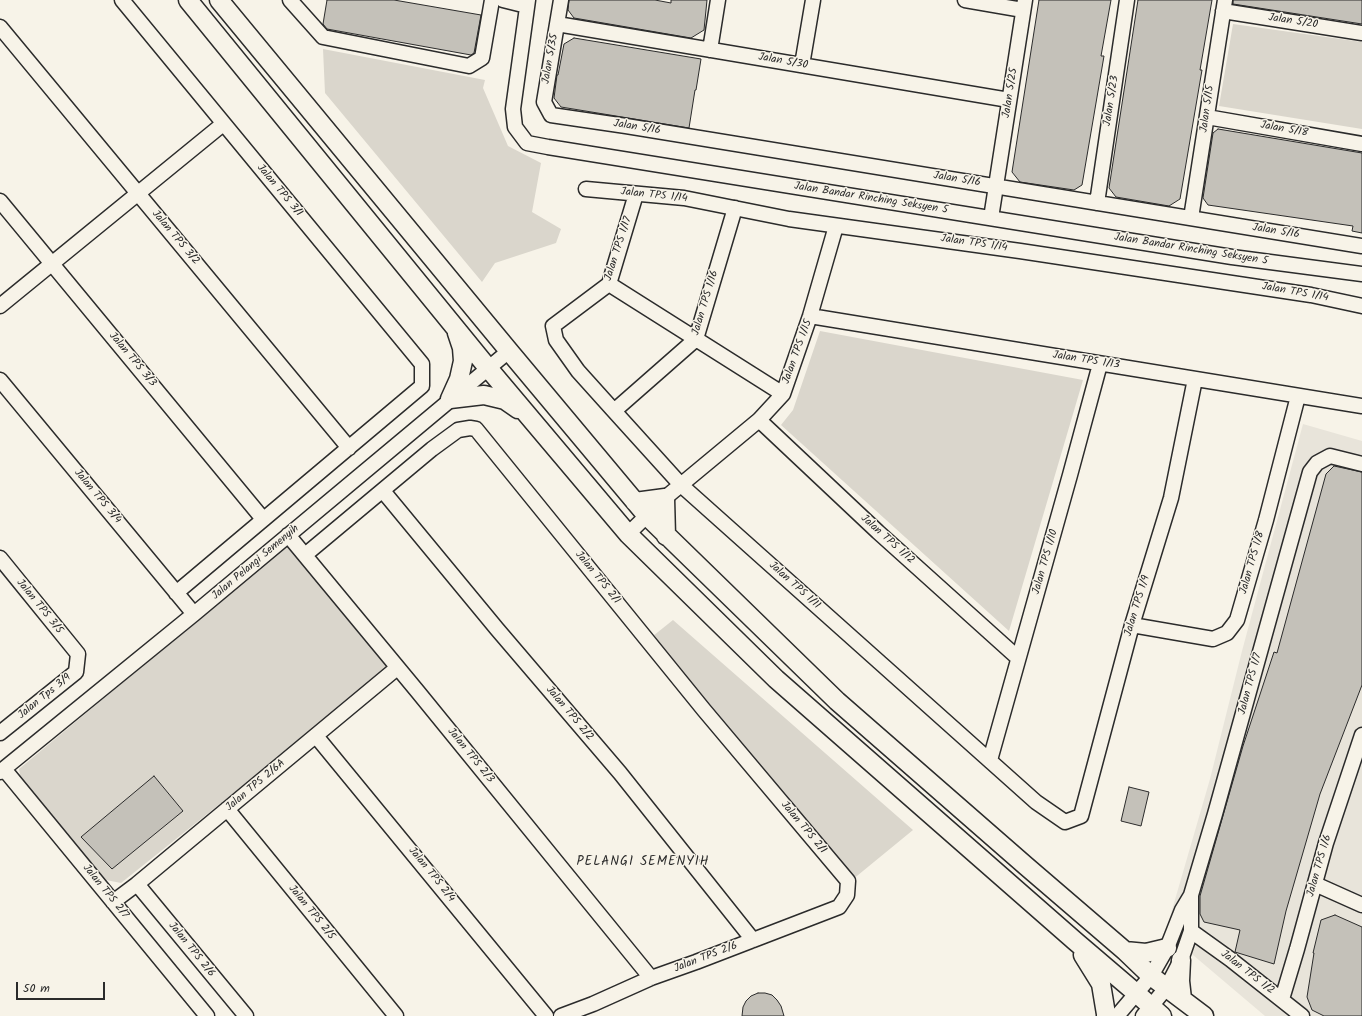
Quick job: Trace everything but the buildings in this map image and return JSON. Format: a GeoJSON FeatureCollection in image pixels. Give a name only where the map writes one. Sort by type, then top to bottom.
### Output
{"type":"FeatureCollection","features":[{"type":"Feature","properties":{"kind":"street","name":"Jalan TPS 3/1"},"geometry":{"type":"LineString","coordinates":[[122,0],[422,364],[422,386],[349,448]]}},
{"type":"Feature","properties":{"kind":"street"},"geometry":{"type":"LineString","coordinates":[[188,0],[488,368],[628,534],[776,679],[1136,993],[1152,1013]]}},
{"type":"Feature","properties":{"kind":"street"},"geometry":{"type":"LineString","coordinates":[[219,0],[509,351],[635,502],[666,536],[837,701],[1125,951],[1151,976],[1204,1016]]}},
{"type":"Feature","properties":{"kind":"street"},"geometry":{"type":"LineString","coordinates":[[290,0],[323,37],[469,66],[482,58],[492,0]]}},
{"type":"Feature","properties":{"kind":"street"},"geometry":{"type":"LineString","coordinates":[[503,0],[528,3]]}},
{"type":"Feature","properties":{"kind":"street","name":"Jalan 5/35"},"geometry":{"type":"LineString","coordinates":[[551,116],[544,102],[561,0]]}},
{"type":"Feature","properties":{"kind":"street"},"geometry":{"type":"LineString","coordinates":[[710,50],[718,0]]}},
{"type":"Feature","properties":{"kind":"street"},"geometry":{"type":"LineString","coordinates":[[802,65],[813,0]]}},
{"type":"Feature","properties":{"kind":"street"},"geometry":{"type":"LineString","coordinates":[[965,0],[1024,5]]}},
{"type":"Feature","properties":{"kind":"street","name":"Jalan 5/23"},"geometry":{"type":"LineString","coordinates":[[1097,203],[1127,0]]}},
{"type":"Feature","properties":{"kind":"street","name":"Jalan Bandar Rinching Seksyen 5"},"geometry":{"type":"LineString","coordinates":[[528,3],[513,109],[515,127],[528,142],[548,148],[1232,257],[1362,274]]}},
{"type":"Feature","properties":{"kind":"street","name":"Jalan 5/25"},"geometry":{"type":"LineString","coordinates":[[991,218],[1024,5]]}},
{"type":"Feature","properties":{"kind":"street","name":"Jalan 5/20"},"geometry":{"type":"LineString","coordinates":[[1224,6],[1362,33]]}},
{"type":"Feature","properties":{"kind":"street","name":"Jalan 5/15"},"geometry":{"type":"LineString","coordinates":[[1191,218],[1224,6]]}},
{"type":"Feature","properties":{"kind":"street","name":"Jalan 5/30"},"geometry":{"type":"LineString","coordinates":[[557,24],[1009,100]]}},
{"type":"Feature","properties":{"kind":"street","name":"Jalan TPS 3/2"},"geometry":{"type":"LineString","coordinates":[[0,27],[349,448]]}},
{"type":"Feature","properties":{"kind":"street","name":"Jalan 5/16"},"geometry":{"type":"LineString","coordinates":[[551,116],[626,126],[1362,246]]}},
{"type":"Feature","properties":{"kind":"street","name":"Jalan 5/18"},"geometry":{"type":"LineString","coordinates":[[1207,117],[1362,144]]}},
{"type":"Feature","properties":{"kind":"street"},"geometry":{"type":"LineString","coordinates":[[0,306],[223,124]]}},
{"type":"Feature","properties":{"kind":"street","name":"Jalan TPS 1/14"},"geometry":{"type":"LineString","coordinates":[[586,189],[684,198],[789,219],[1311,294],[1362,306]]}},
{"type":"Feature","properties":{"kind":"street","name":"Jalan TPS 1/17"},"geometry":{"type":"LineString","coordinates":[[553,326],[608,284],[636,194]]}},
{"type":"Feature","properties":{"kind":"street","name":"Jalan TPS 3/3"},"geometry":{"type":"LineString","coordinates":[[0,201],[263,520]]}},
{"type":"Feature","properties":{"kind":"street","name":"Jalan TPS 1/16"},"geometry":{"type":"LineString","coordinates":[[614,411],[696,339],[735,208]]}},
{"type":"Feature","properties":{"kind":"street","name":"Jalan TPS 1/15"},"geometry":{"type":"LineString","coordinates":[[628,534],[681,484],[759,420],[783,394],[810,316],[836,226]]}},
{"type":"Feature","properties":{"kind":"street"},"geometry":{"type":"LineString","coordinates":[[608,284],[783,394]]}},
{"type":"Feature","properties":{"kind":"street","name":"Jalan TPS 1/13"},"geometry":{"type":"LineString","coordinates":[[810,316],[1362,406]]}},
{"type":"Feature","properties":{"kind":"street","name":"Jalan TPS 1/11"},"geometry":{"type":"LineString","coordinates":[[553,326],[556,340],[578,371],[681,484],[1036,802],[1065,822]]}},
{"type":"Feature","properties":{"kind":"street"},"geometry":{"type":"LineString","coordinates":[[450,399],[459,379],[463,360],[462,348],[455,327]]}},
{"type":"Feature","properties":{"kind":"street","name":"Jalan Pelangi Semenyih"},"geometry":{"type":"LineString","coordinates":[[2,770],[194,614],[509,351]]}},
{"type":"Feature","properties":{"kind":"street","name":"Jalan TPS 1/10"},"geometry":{"type":"LineString","coordinates":[[990,760],[1100,364]]}},
{"type":"Feature","properties":{"kind":"street","name":"Jalan TPS 1/9"},"geometry":{"type":"LineString","coordinates":[[1065,822],[1081,816],[1132,625],[1171,498],[1195,379]]}},
{"type":"Feature","properties":{"kind":"street","name":"Jalan TPS 3/4"},"geometry":{"type":"LineString","coordinates":[[0,380],[194,614]]}},
{"type":"Feature","properties":{"kind":"street"},"geometry":{"type":"LineString","coordinates":[[450,399],[484,395],[505,400],[533,420]]}},
{"type":"Feature","properties":{"kind":"street","name":"Jalan TPS 1/8"},"geometry":{"type":"LineString","coordinates":[[1132,625],[1213,639],[1227,633],[1237,620],[1266,520],[1298,396]]}},
{"type":"Feature","properties":{"kind":"street","name":"Jalan TPS 1/12"},"geometry":{"type":"LineString","coordinates":[[759,420],[878,532],[1018,658]]}},
{"type":"Feature","properties":{"kind":"street","name":"Jalan TPS 2/1"},"geometry":{"type":"LineString","coordinates":[[305,555],[432,449],[458,430],[470,428],[476,429],[704,710],[848,881],[847,895]]}},
{"type":"Feature","properties":{"kind":"street"},"geometry":{"type":"LineString","coordinates":[[176,593],[349,448]]}},
{"type":"Feature","properties":{"kind":"street","name":"Jalan TPS 1/7"},"geometry":{"type":"LineString","coordinates":[[1117,1016],[1151,976],[1167,948],[1182,910],[1191,895],[1310,472],[1317,463],[1330,456],[1362,464]]}},
{"type":"Feature","properties":{"kind":"street","name":"Jalan TPS 2/2"},"geometry":{"type":"LineString","coordinates":[[382,490],[497,629],[620,773],[753,940]]}},
{"type":"Feature","properties":{"kind":"street"},"geometry":{"type":"LineString","coordinates":[[635,502],[665,498],[666,536]]}},
{"type":"Feature","properties":{"kind":"street","name":"Jalan TPS 2/3"},"geometry":{"type":"LineString","coordinates":[[288,535],[651,978]]}},
{"type":"Feature","properties":{"kind":"street","name":"Jalan TPS 3/5"},"geometry":{"type":"LineString","coordinates":[[0,558],[78,654]]}},
{"type":"Feature","properties":{"kind":"street","name":"Jalan Tps 3/9"},"geometry":{"type":"LineString","coordinates":[[0,733],[76,672],[78,654]]}},
{"type":"Feature","properties":{"kind":"street","name":"Jalan TPS 2/6A"},"geometry":{"type":"LineString","coordinates":[[113,902],[137,884],[397,668]]}},
{"type":"Feature","properties":{"kind":"street","name":"Jalan TPS 1/6"},"geometry":{"type":"LineString","coordinates":[[1282,999],[1326,843],[1362,735]]}},
{"type":"Feature","properties":{"kind":"street","name":"Jalan TPS 2/4"},"geometry":{"type":"LineString","coordinates":[[316,736],[546,1016]]}},
{"type":"Feature","properties":{"kind":"street","name":"Jalan TPS 2/7"},"geometry":{"type":"LineString","coordinates":[[2,770],[206,1016]]}},
{"type":"Feature","properties":{"kind":"street","name":"Jalan TPS 2/5"},"geometry":{"type":"LineString","coordinates":[[227,809],[396,1016]]}},
{"type":"Feature","properties":{"kind":"street","name":"Jalan TPS 2/6"},"geometry":{"type":"LineString","coordinates":[[137,884],[246,1016]]}},
{"type":"Feature","properties":{"kind":"street"},"geometry":{"type":"LineString","coordinates":[[1315,884],[1362,905]]}},
{"type":"Feature","properties":{"kind":"street","name":"Jalan TPS 2/6"},"geometry":{"type":"LineString","coordinates":[[561,1016],[593,1004],[651,978],[839,907],[847,895]]}},
{"type":"Feature","properties":{"kind":"street","name":"Jalan TPS 1/7"},"geometry":{"type":"LineString","coordinates":[[1152,1013],[1181,960],[1192,931],[1191,895]]}},
{"type":"Feature","properties":{"kind":"street","name":"Jalan TPS 1/2"},"geometry":{"type":"LineString","coordinates":[[1192,931],[1282,999],[1302,1016]]}},
{"type":"Feature","properties":{"kind":"street"},"geometry":{"type":"LineString","coordinates":[[1075,941],[1101,984],[1106,1016]]}},
{"type":"Feature","properties":{"kind":"street"},"geometry":{"type":"LineString","coordinates":[[1125,951],[1146,953],[1167,948]]}},
{"type":"Feature","properties":{"kind":"street"},"geometry":{"type":"LineString","coordinates":[[1181,960],[1180,981],[1182,999]]}},
{"type":"Feature","properties":{"kind":"shaded area"},"geometry":{"type":"Polygon","coordinates":[[[1233,24],[1362,42],[1362,129],[1219,106],[1233,24]]]}},
{"type":"Feature","properties":{"kind":"shaded area"},"geometry":{"type":"Polygon","coordinates":[[[323,49],[485,80],[483,88],[508,146],[541,163],[532,212],[561,229],[556,243],[495,263],[482,282],[325,93],[323,49]]]}},
{"type":"Feature","properties":{"kind":"shaded area"},"geometry":{"type":"Polygon","coordinates":[[[820,331],[1083,380],[1009,631],[781,425],[793,410],[820,331]]]}},
{"type":"Feature","properties":{"kind":"shaded area"},"geometry":{"type":"Polygon","coordinates":[[[1303,424],[1362,441],[1362,1016],[1265,1016],[1193,955],[1163,941],[1210,779],[1242,651],[1303,424]]]}},
{"type":"Feature","properties":{"kind":"shaded area"},"geometry":{"type":"Polygon","coordinates":[[[288,545],[391,667],[121,883],[106,880],[21,781],[19,769],[288,545]]]}},
{"type":"Feature","properties":{"kind":"shaded area"},"geometry":{"type":"Polygon","coordinates":[[[673,620],[913,830],[852,880],[653,636],[673,620]]]}},
{"type":"Feature","properties":{"kind":"district","name":"PELANGI SEMENYIH"},"geometry":{"type":"Point","coordinates":[643,863]}}]}
